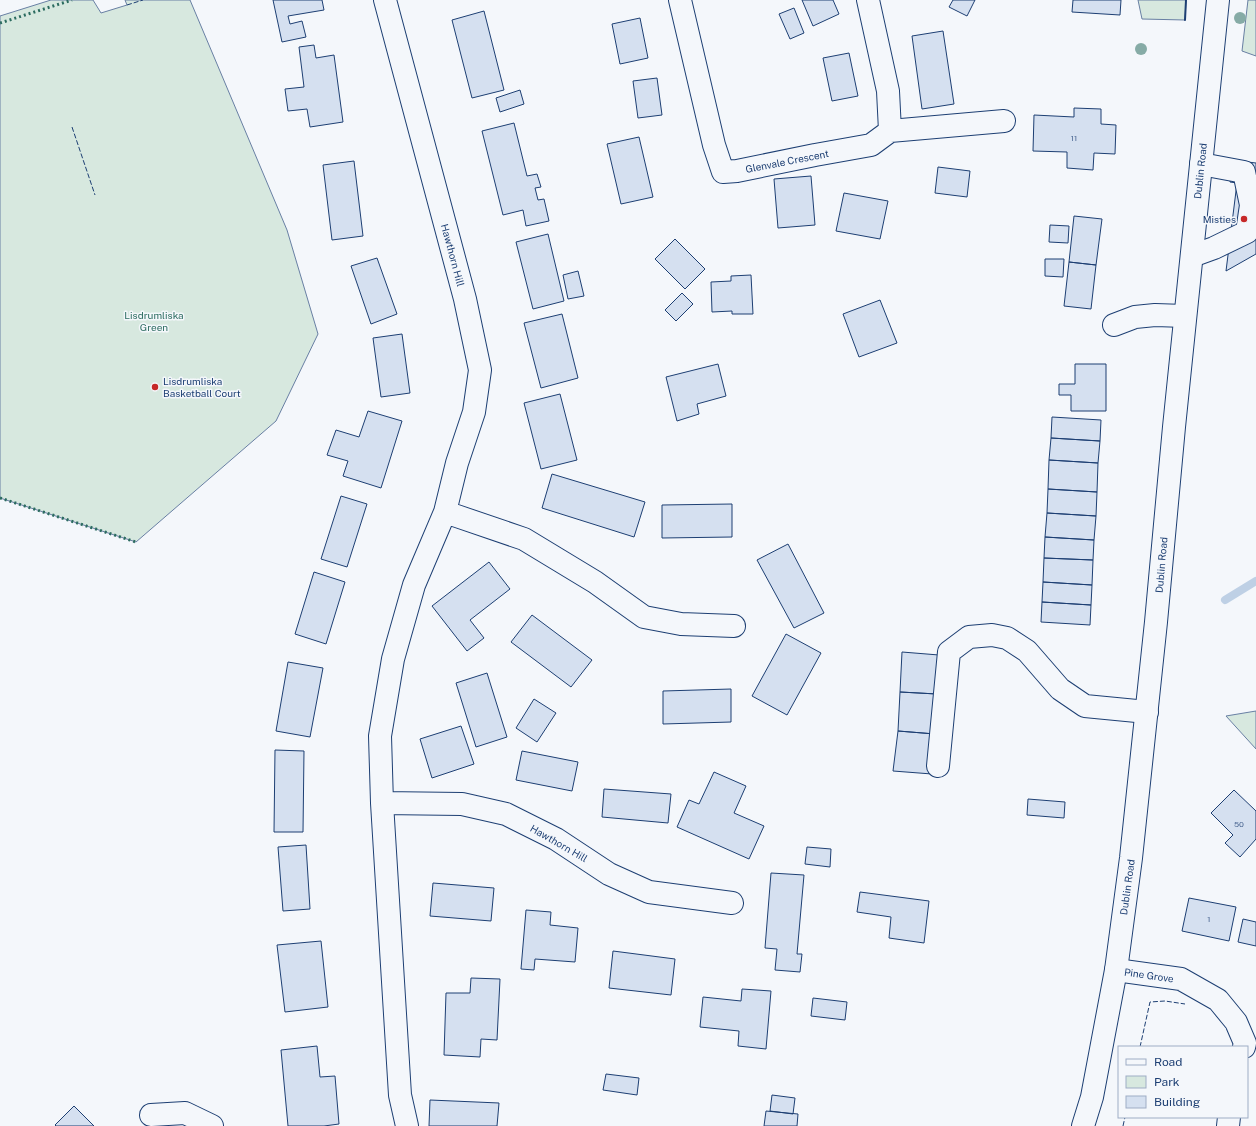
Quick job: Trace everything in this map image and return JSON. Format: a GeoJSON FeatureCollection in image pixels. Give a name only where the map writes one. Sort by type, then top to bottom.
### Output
{"type":"FeatureCollection","features":[{"type":"Feature","properties":{"kind":"street","name":"Hawthorn Hill"},"geometry":{"type":"LineString","coordinates":[[385,0],[465,299],[480,370],[474,412],[457,463],[445,512],[414,585],[393,659],[380,736],[382,803],[400,1095],[407,1126]]}},
{"type":"Feature","properties":{"kind":"street","name":"Glenvale Crescent"},"geometry":{"type":"LineString","coordinates":[[680,0],[714,145],[723,172],[737,171],[871,145],[890,131]]}},
{"type":"Feature","properties":{"kind":"street"},"geometry":{"type":"LineString","coordinates":[[868,0],[888,91],[890,131],[1004,120]]}},
{"type":"Feature","properties":{"kind":"street","name":"Dublin Road"},"geometry":{"type":"LineString","coordinates":[[1083,1126],[1092,1097],[1116,970],[1131,858],[1218,0]]}},
{"type":"Feature","properties":{"kind":"street"},"geometry":{"type":"LineString","coordinates":[[1192,256],[1214,248],[1247,232],[1251,205],[1244,172],[1201,164]]}},
{"type":"Feature","properties":{"kind":"street"},"geometry":{"type":"LineString","coordinates":[[1114,325],[1135,317],[1155,315],[1185,316]]}},
{"type":"Feature","properties":{"kind":"street"},"geometry":{"type":"LineString","coordinates":[[445,512],[524,539],[595,582],[644,617],[681,624],[734,626]]}},
{"type":"Feature","properties":{"kind":"street"},"geometry":{"type":"LineString","coordinates":[[938,766],[949,652],[969,637],[992,635],[1007,638],[1027,651],[1060,689],[1085,706],[1147,712]]}},
{"type":"Feature","properties":{"kind":"street","name":"Hawthorn Hill"},"geometry":{"type":"LineString","coordinates":[[382,803],[462,804],[506,814],[556,839],[609,874],[649,892],[732,903]]}},
{"type":"Feature","properties":{"kind":"street","name":"Pine Grove"},"geometry":{"type":"LineString","coordinates":[[1116,970],[1181,979],[1218,1000],[1236,1022],[1245,1043],[1244,1046]]}},
{"type":"Feature","properties":{"kind":"street"},"geometry":{"type":"LineString","coordinates":[[151,1115],[185,1113],[212,1126]]}},
{"type":"Feature","properties":{"kind":"green space","name":"Lisdrumliska Green"},"geometry":{"type":"Polygon","coordinates":[[[51,0],[93,0],[101,13],[127,5],[125,0],[190,0],[287,230],[318,334],[276,421],[136,542],[0,498],[0,16],[51,0]]]}},
{"type":"Feature","properties":{"kind":"green space"},"geometry":{"type":"Polygon","coordinates":[[[1138,0],[1186,0],[1185,20],[1142,19],[1138,0]]]}},
{"type":"Feature","properties":{"kind":"green space"},"geometry":{"type":"Polygon","coordinates":[[[1248,0],[1256,0],[1256,56],[1242,51],[1248,0]]]}},
{"type":"Feature","properties":{"kind":"green space"},"geometry":{"type":"Polygon","coordinates":[[[1256,711],[1256,749],[1226,716],[1256,711]]]}},
{"type":"Feature","properties":{"kind":"building"},"geometry":{"type":"Polygon","coordinates":[[[273,0],[322,0],[324,10],[288,16],[290,24],[302,21],[306,37],[282,42],[273,0]]]}},
{"type":"Feature","properties":{"kind":"building"},"geometry":{"type":"Polygon","coordinates":[[[802,0],[833,0],[839,14],[813,26],[802,0]]]}},
{"type":"Feature","properties":{"kind":"building"},"geometry":{"type":"Polygon","coordinates":[[[953,0],[975,0],[967,16],[949,7],[953,0]]]}},
{"type":"Feature","properties":{"kind":"building"},"geometry":{"type":"Polygon","coordinates":[[[1073,0],[1121,0],[1120,15],[1072,12],[1073,0]]]}},
{"type":"Feature","properties":{"kind":"building"},"geometry":{"type":"Polygon","coordinates":[[[794,8],[804,33],[790,39],[779,14],[794,8]]]}},
{"type":"Feature","properties":{"kind":"building"},"geometry":{"type":"Polygon","coordinates":[[[484,11],[504,90],[472,98],[452,20],[484,11]]]}},
{"type":"Feature","properties":{"kind":"building"},"geometry":{"type":"Polygon","coordinates":[[[640,18],[648,58],[620,64],[612,24],[640,18]]]}},
{"type":"Feature","properties":{"kind":"building"},"geometry":{"type":"Polygon","coordinates":[[[943,31],[954,104],[922,109],[912,36],[943,31]]]}},
{"type":"Feature","properties":{"kind":"building"},"geometry":{"type":"Polygon","coordinates":[[[314,45],[316,58],[334,55],[343,122],[310,127],[307,109],[288,111],[285,89],[304,87],[299,47],[314,45]]]}},
{"type":"Feature","properties":{"kind":"building"},"geometry":{"type":"Polygon","coordinates":[[[849,53],[858,96],[832,101],[823,58],[849,53]]]}},
{"type":"Feature","properties":{"kind":"building"},"geometry":{"type":"Polygon","coordinates":[[[657,78],[662,115],[638,118],[633,81],[657,78]]]}},
{"type":"Feature","properties":{"kind":"building"},"geometry":{"type":"Polygon","coordinates":[[[520,90],[524,104],[500,112],[496,98],[520,90]]]}},
{"type":"Feature","properties":{"kind":"building"},"geometry":{"type":"Polygon","coordinates":[[[1074,108],[1101,109],[1101,124],[1116,125],[1115,154],[1094,153],[1093,170],[1067,168],[1067,152],[1033,151],[1034,115],[1074,117],[1074,108]]]}},
{"type":"Feature","properties":{"kind":"building"},"geometry":{"type":"Polygon","coordinates":[[[514,123],[527,176],[537,174],[541,187],[535,188],[538,200],[544,199],[549,221],[526,226],[523,210],[503,215],[482,131],[514,123]]]}},
{"type":"Feature","properties":{"kind":"building"},"geometry":{"type":"Polygon","coordinates":[[[639,137],[653,197],[621,204],[607,144],[639,137]]]}},
{"type":"Feature","properties":{"kind":"building","name":"Misties"},"geometry":{"type":"Polygon","coordinates":[[[1231,160],[1256,163],[1256,254],[1226,271],[1237,183],[1230,182],[1231,160]]]}},
{"type":"Feature","properties":{"kind":"building"},"geometry":{"type":"Polygon","coordinates":[[[354,161],[363,236],[332,240],[323,165],[354,161]]]}},
{"type":"Feature","properties":{"kind":"building"},"geometry":{"type":"Polygon","coordinates":[[[938,167],[970,171],[967,197],[935,193],[938,167]]]}},
{"type":"Feature","properties":{"kind":"building"},"geometry":{"type":"Polygon","coordinates":[[[811,176],[815,225],[778,228],[774,179],[811,176]]]}},
{"type":"Feature","properties":{"kind":"building"},"geometry":{"type":"Polygon","coordinates":[[[844,193],[888,201],[880,239],[836,231],[844,193]]]}},
{"type":"Feature","properties":{"kind":"building"},"geometry":{"type":"Polygon","coordinates":[[[1074,216],[1102,219],[1096,265],[1069,262],[1074,216]]]}},
{"type":"Feature","properties":{"kind":"building"},"geometry":{"type":"Polygon","coordinates":[[[1050,225],[1069,226],[1068,243],[1049,242],[1050,225]]]}},
{"type":"Feature","properties":{"kind":"building"},"geometry":{"type":"Polygon","coordinates":[[[548,234],[564,301],[533,309],[516,242],[548,234]]]}},
{"type":"Feature","properties":{"kind":"building"},"geometry":{"type":"Polygon","coordinates":[[[675,239],[705,269],[685,289],[655,259],[675,239]]]}},
{"type":"Feature","properties":{"kind":"building"},"geometry":{"type":"Polygon","coordinates":[[[377,258],[397,314],[371,324],[351,266],[377,258]]]}},
{"type":"Feature","properties":{"kind":"building"},"geometry":{"type":"Polygon","coordinates":[[[1045,259],[1064,259],[1063,277],[1045,276],[1045,259]]]}},
{"type":"Feature","properties":{"kind":"building"},"geometry":{"type":"Polygon","coordinates":[[[1069,262],[1096,265],[1091,309],[1064,306],[1069,262]]]}},
{"type":"Feature","properties":{"kind":"building"},"geometry":{"type":"Polygon","coordinates":[[[578,271],[584,296],[568,299],[563,275],[578,271]]]}},
{"type":"Feature","properties":{"kind":"building"},"geometry":{"type":"Polygon","coordinates":[[[751,275],[753,314],[732,314],[732,311],[712,312],[711,282],[731,281],[731,276],[751,275]]]}},
{"type":"Feature","properties":{"kind":"building"},"geometry":{"type":"Polygon","coordinates":[[[682,293],[693,304],[676,321],[665,310],[682,293]]]}},
{"type":"Feature","properties":{"kind":"building"},"geometry":{"type":"Polygon","coordinates":[[[880,300],[897,343],[859,357],[843,314],[880,300]]]}},
{"type":"Feature","properties":{"kind":"building"},"geometry":{"type":"Polygon","coordinates":[[[562,314],[578,378],[541,388],[524,323],[562,314]]]}},
{"type":"Feature","properties":{"kind":"building"},"geometry":{"type":"Polygon","coordinates":[[[402,334],[410,393],[381,397],[373,338],[402,334]]]}},
{"type":"Feature","properties":{"kind":"building"},"geometry":{"type":"Polygon","coordinates":[[[718,364],[726,396],[697,404],[699,414],[677,421],[666,377],[718,364]]]}},
{"type":"Feature","properties":{"kind":"building"},"geometry":{"type":"Polygon","coordinates":[[[1075,364],[1106,364],[1106,411],[1071,411],[1071,395],[1059,395],[1059,384],[1075,384],[1075,364]]]}},
{"type":"Feature","properties":{"kind":"building"},"geometry":{"type":"Polygon","coordinates":[[[560,394],[577,460],[541,469],[524,403],[560,394]]]}},
{"type":"Feature","properties":{"kind":"building"},"geometry":{"type":"Polygon","coordinates":[[[368,411],[402,421],[381,488],[343,476],[348,461],[327,455],[336,430],[359,437],[368,411]]]}},
{"type":"Feature","properties":{"kind":"building"},"geometry":{"type":"Polygon","coordinates":[[[1052,417],[1101,420],[1100,441],[1051,438],[1052,417]]]}},
{"type":"Feature","properties":{"kind":"building"},"geometry":{"type":"Polygon","coordinates":[[[1051,438],[1100,441],[1098,463],[1049,460],[1051,438]]]}},
{"type":"Feature","properties":{"kind":"building"},"geometry":{"type":"Polygon","coordinates":[[[1049,460],[1098,463],[1097,492],[1048,489],[1049,460]]]}},
{"type":"Feature","properties":{"kind":"building"},"geometry":{"type":"Polygon","coordinates":[[[552,474],[645,502],[634,537],[542,508],[552,474]]]}},
{"type":"Feature","properties":{"kind":"building"},"geometry":{"type":"Polygon","coordinates":[[[1048,489],[1097,492],[1096,516],[1047,513],[1048,489]]]}},
{"type":"Feature","properties":{"kind":"building"},"geometry":{"type":"Polygon","coordinates":[[[341,496],[367,504],[347,567],[321,559],[341,496]]]}},
{"type":"Feature","properties":{"kind":"building"},"geometry":{"type":"Polygon","coordinates":[[[732,504],[732,537],[662,538],[662,505],[732,504]]]}},
{"type":"Feature","properties":{"kind":"building"},"geometry":{"type":"Polygon","coordinates":[[[1047,513],[1096,516],[1094,540],[1045,537],[1047,513]]]}},
{"type":"Feature","properties":{"kind":"building"},"geometry":{"type":"Polygon","coordinates":[[[1045,537],[1094,540],[1093,560],[1044,558],[1045,537]]]}},
{"type":"Feature","properties":{"kind":"building"},"geometry":{"type":"Polygon","coordinates":[[[788,544],[824,613],[794,628],[757,560],[788,544]]]}},
{"type":"Feature","properties":{"kind":"building"},"geometry":{"type":"Polygon","coordinates":[[[1044,558],[1093,560],[1092,585],[1043,582],[1044,558]]]}},
{"type":"Feature","properties":{"kind":"building"},"geometry":{"type":"Polygon","coordinates":[[[489,562],[510,589],[470,620],[484,638],[467,651],[432,606],[489,562]]]}},
{"type":"Feature","properties":{"kind":"building"},"geometry":{"type":"Polygon","coordinates":[[[314,572],[345,582],[326,644],[295,634],[314,572]]]}},
{"type":"Feature","properties":{"kind":"building"},"geometry":{"type":"Polygon","coordinates":[[[1043,582],[1092,585],[1091,605],[1042,602],[1043,582]]]}},
{"type":"Feature","properties":{"kind":"building"},"geometry":{"type":"Polygon","coordinates":[[[1042,602],[1091,605],[1090,625],[1041,622],[1042,602]]]}},
{"type":"Feature","properties":{"kind":"building"},"geometry":{"type":"Polygon","coordinates":[[[532,615],[592,660],[571,687],[511,642],[532,615]]]}},
{"type":"Feature","properties":{"kind":"building"},"geometry":{"type":"Polygon","coordinates":[[[786,634],[821,653],[787,715],[752,696],[786,634]]]}},
{"type":"Feature","properties":{"kind":"building"},"geometry":{"type":"Polygon","coordinates":[[[902,652],[939,655],[937,694],[900,692],[902,652]]]}},
{"type":"Feature","properties":{"kind":"building"},"geometry":{"type":"Polygon","coordinates":[[[288,662],[323,668],[310,737],[276,731],[288,662]]]}},
{"type":"Feature","properties":{"kind":"building"},"geometry":{"type":"Polygon","coordinates":[[[487,673],[507,737],[476,747],[456,683],[487,673]]]}},
{"type":"Feature","properties":{"kind":"building"},"geometry":{"type":"Polygon","coordinates":[[[731,689],[731,722],[663,724],[663,691],[731,689]]]}},
{"type":"Feature","properties":{"kind":"building"},"geometry":{"type":"Polygon","coordinates":[[[900,692],[937,694],[935,734],[898,731],[900,692]]]}},
{"type":"Feature","properties":{"kind":"building"},"geometry":{"type":"Polygon","coordinates":[[[534,699],[556,713],[537,742],[516,728],[534,699]]]}},
{"type":"Feature","properties":{"kind":"building"},"geometry":{"type":"Polygon","coordinates":[[[461,726],[474,764],[432,778],[420,739],[461,726]]]}},
{"type":"Feature","properties":{"kind":"building"},"geometry":{"type":"Polygon","coordinates":[[[898,731],[935,734],[932,774],[893,771],[898,731]]]}},
{"type":"Feature","properties":{"kind":"building"},"geometry":{"type":"Polygon","coordinates":[[[275,750],[304,751],[303,832],[274,832],[275,750]]]}},
{"type":"Feature","properties":{"kind":"building"},"geometry":{"type":"Polygon","coordinates":[[[522,751],[578,762],[572,791],[516,780],[522,751]]]}},
{"type":"Feature","properties":{"kind":"building"},"geometry":{"type":"Polygon","coordinates":[[[714,772],[746,786],[734,813],[764,826],[749,859],[677,827],[689,800],[699,804],[714,772]]]}},
{"type":"Feature","properties":{"kind":"building"},"geometry":{"type":"Polygon","coordinates":[[[604,789],[671,794],[668,823],[602,817],[604,789]]]}},
{"type":"Feature","properties":{"kind":"building"},"geometry":{"type":"Polygon","coordinates":[[[1234,790],[1256,811],[1256,839],[1240,857],[1225,843],[1233,835],[1211,813],[1234,790]]]}},
{"type":"Feature","properties":{"kind":"building"},"geometry":{"type":"Polygon","coordinates":[[[1028,799],[1065,802],[1064,818],[1027,815],[1028,799]]]}},
{"type":"Feature","properties":{"kind":"building"},"geometry":{"type":"Polygon","coordinates":[[[306,845],[310,909],[283,911],[278,847],[306,845]]]}},
{"type":"Feature","properties":{"kind":"building"},"geometry":{"type":"Polygon","coordinates":[[[807,847],[831,849],[830,867],[805,864],[807,847]]]}},
{"type":"Feature","properties":{"kind":"building"},"geometry":{"type":"Polygon","coordinates":[[[771,873],[804,875],[797,954],[802,954],[800,972],[775,970],[777,949],[765,948],[771,873]]]}},
{"type":"Feature","properties":{"kind":"building"},"geometry":{"type":"Polygon","coordinates":[[[433,883],[494,888],[491,921],[430,916],[433,883]]]}},
{"type":"Feature","properties":{"kind":"building"},"geometry":{"type":"Polygon","coordinates":[[[860,892],[929,901],[924,943],[889,938],[891,917],[857,912],[860,892]]]}},
{"type":"Feature","properties":{"kind":"building"},"geometry":{"type":"Polygon","coordinates":[[[1189,898],[1236,907],[1229,941],[1182,931],[1189,898]]]}},
{"type":"Feature","properties":{"kind":"building"},"geometry":{"type":"Polygon","coordinates":[[[526,910],[551,912],[550,925],[578,928],[575,962],[535,959],[534,970],[521,969],[526,910]]]}},
{"type":"Feature","properties":{"kind":"building"},"geometry":{"type":"Polygon","coordinates":[[[1243,919],[1256,922],[1256,946],[1238,942],[1243,919]]]}},
{"type":"Feature","properties":{"kind":"building"},"geometry":{"type":"Polygon","coordinates":[[[321,941],[328,1007],[285,1012],[277,945],[321,941]]]}},
{"type":"Feature","properties":{"kind":"building"},"geometry":{"type":"Polygon","coordinates":[[[613,951],[675,959],[671,995],[609,988],[613,951]]]}},
{"type":"Feature","properties":{"kind":"building"},"geometry":{"type":"Polygon","coordinates":[[[471,978],[500,979],[497,1040],[481,1039],[480,1057],[444,1055],[446,993],[470,993],[471,978]]]}},
{"type":"Feature","properties":{"kind":"building"},"geometry":{"type":"Polygon","coordinates":[[[742,989],[771,991],[766,1049],[738,1046],[739,1031],[700,1027],[703,997],[741,1001],[742,989]]]}},
{"type":"Feature","properties":{"kind":"building"},"geometry":{"type":"Polygon","coordinates":[[[813,998],[847,1002],[845,1020],[811,1016],[813,998]]]}},
{"type":"Feature","properties":{"kind":"building"},"geometry":{"type":"Polygon","coordinates":[[[317,1046],[320,1077],[335,1076],[339,1124],[324,1126],[288,1126],[281,1050],[317,1046]]]}},
{"type":"Feature","properties":{"kind":"building"},"geometry":{"type":"Polygon","coordinates":[[[606,1074],[639,1078],[637,1095],[603,1090],[606,1074]]]}},
{"type":"Feature","properties":{"kind":"building"},"geometry":{"type":"Polygon","coordinates":[[[772,1095],[795,1098],[793,1114],[770,1111],[772,1095]]]}},
{"type":"Feature","properties":{"kind":"building"},"geometry":{"type":"Polygon","coordinates":[[[430,1100],[499,1103],[497,1126],[429,1126],[430,1100]]]}},
{"type":"Feature","properties":{"kind":"building"},"geometry":{"type":"Polygon","coordinates":[[[74,1106],[94,1126],[55,1125],[74,1106]]]}},
{"type":"Feature","properties":{"kind":"building"},"geometry":{"type":"Polygon","coordinates":[[[766,1111],[798,1114],[797,1126],[764,1126],[766,1111]]]}},
{"type":"Feature","properties":{"kind":"waterway"},"geometry":{"type":"LineString","coordinates":[[1225,600],[1256,581]]}},
{"type":"Feature","properties":{"kind":"hedge"},"geometry":{"type":"LineString","coordinates":[[0,23],[72,0]]}},
{"type":"Feature","properties":{"kind":"hedge"},"geometry":{"type":"LineString","coordinates":[[0,498],[136,542]]}},
{"type":"Feature","properties":{"kind":"fence"},"geometry":{"type":"LineString","coordinates":[[127,5],[143,0]]}},
{"type":"Feature","properties":{"kind":"fence"},"geometry":{"type":"LineString","coordinates":[[72,127],[95,195]]}},
{"type":"Feature","properties":{"kind":"fence"},"geometry":{"type":"LineString","coordinates":[[1140,1046],[1150,1002],[1165,1001],[1185,1004]]}},
{"type":"Feature","properties":{"kind":"fence"},"geometry":{"type":"LineString","coordinates":[[1123,1126],[1125,1118]]}},
{"type":"Feature","properties":{"kind":"wall"},"geometry":{"type":"LineString","coordinates":[[1185,20],[1186,0]]}},
{"type":"Feature","properties":{"kind":"place","name":"Misties"},"geometry":{"type":"Point","coordinates":[1244,219]}},
{"type":"Feature","properties":{"kind":"place","name":"Lisdrumliska Basketball Court"},"geometry":{"type":"Point","coordinates":[155,387]}}]}
